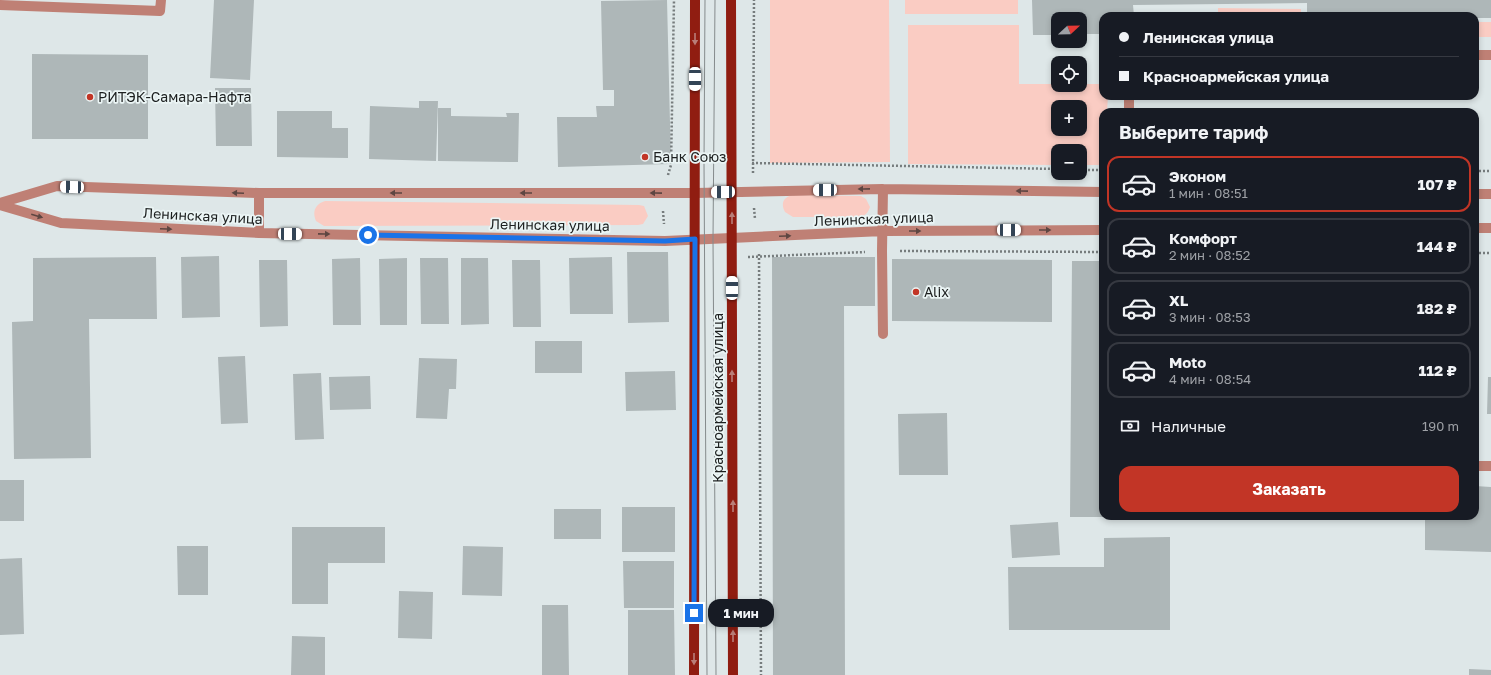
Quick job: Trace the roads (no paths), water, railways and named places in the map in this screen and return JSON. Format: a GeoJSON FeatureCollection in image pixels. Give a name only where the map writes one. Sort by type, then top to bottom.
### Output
{"type":"FeatureCollection","features":[{"type":"Feature","properties":{"kind":"main road","name":"Красноармейская улица"},"geometry":{"type":"LineString","coordinates":[[694,675],[695,0]]}},
{"type":"Feature","properties":{"kind":"main road","name":"Красноармейская улица"},"geometry":{"type":"LineString","coordinates":[[732,0],[733,675]]}},
{"type":"Feature","properties":{"kind":"street"},"geometry":{"type":"LineString","coordinates":[[0,5],[160,11],[161,0]]}},
{"type":"Feature","properties":{"kind":"street"},"geometry":{"type":"LineString","coordinates":[[1479,55],[1491,55]]}},
{"type":"Feature","properties":{"kind":"street","name":"Ленинская улица"},"geometry":{"type":"LineString","coordinates":[[0,204],[57,186],[259,194],[695,193],[883,188],[1099,192]]}},
{"type":"Feature","properties":{"kind":"street"},"geometry":{"type":"LineString","coordinates":[[883,188],[883,334]]}},
{"type":"Feature","properties":{"kind":"street"},"geometry":{"type":"LineString","coordinates":[[259,194],[259,233]]}},
{"type":"Feature","properties":{"kind":"street"},"geometry":{"type":"LineString","coordinates":[[1479,194],[1491,194]]}},
{"type":"Feature","properties":{"kind":"street","name":"Ленинская улица"},"geometry":{"type":"LineString","coordinates":[[0,204],[61,223],[259,233],[657,241],[883,231],[1099,230]]}},
{"type":"Feature","properties":{"kind":"street"},"geometry":{"type":"LineString","coordinates":[[1479,228],[1491,228]]}},
{"type":"Feature","properties":{"kind":"street"},"geometry":{"type":"LineString","coordinates":[[1479,466],[1491,466]]}},
{"type":"Feature","properties":{"kind":"tram line"},"geometry":{"type":"LineString","coordinates":[[705,0],[704,163],[707,675]]}},
{"type":"Feature","properties":{"kind":"tram line"},"geometry":{"type":"LineString","coordinates":[[715,0],[713,239],[716,675]]}},
{"type":"Feature","properties":{"kind":"place","name":"РИТЭК-Самара-Нафта"},"geometry":{"type":"Point","coordinates":[90,97]}},
{"type":"Feature","properties":{"kind":"place","name":"Банк Союз"},"geometry":{"type":"Point","coordinates":[645,157]}},
{"type":"Feature","properties":{"kind":"place","name":"Alix"},"geometry":{"type":"Point","coordinates":[916,292]}}]}
